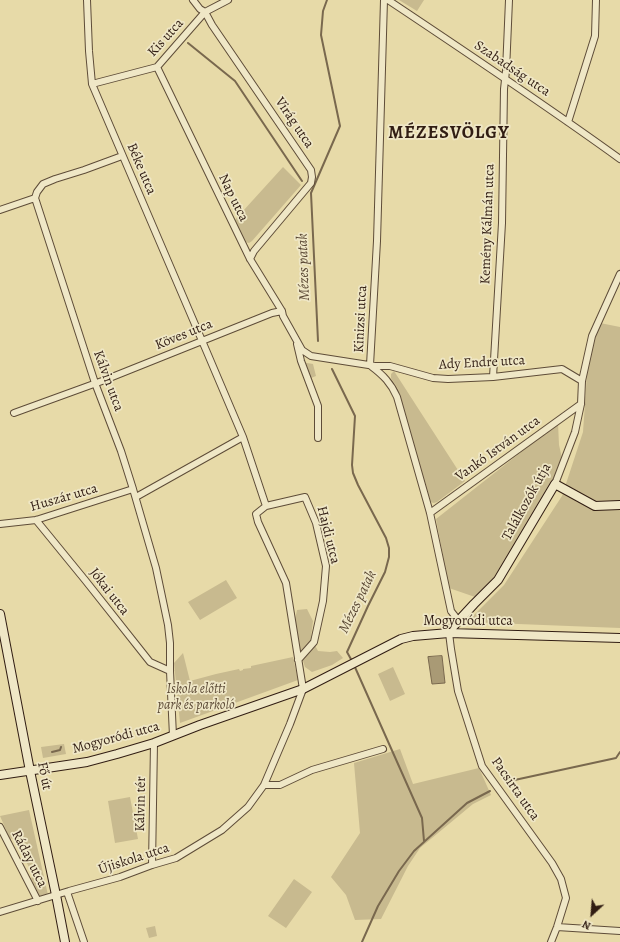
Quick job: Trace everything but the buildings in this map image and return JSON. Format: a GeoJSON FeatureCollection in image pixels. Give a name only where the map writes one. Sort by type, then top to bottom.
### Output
{"type":"FeatureCollection","features":[{"type":"Feature","properties":{"kind":"main road"},"geometry":{"type":"LineString","coordinates":[[555,484],[595,506],[620,505]]}},
{"type":"Feature","properties":{"kind":"main road","name":"Találkozók útja"},"geometry":{"type":"LineString","coordinates":[[449,632],[458,620],[498,580],[555,484]]}},
{"type":"Feature","properties":{"kind":"main road","name":"Fő út"},"geometry":{"type":"LineString","coordinates":[[0,614],[65,942]]}},
{"type":"Feature","properties":{"kind":"main road","name":"Mogyoródi utca"},"geometry":{"type":"LineString","coordinates":[[0,775],[87,762],[154,743],[200,725],[303,689],[401,639],[413,636],[449,632],[620,638]]}},
{"type":"Feature","properties":{"kind":"street","name":"Béke utca"},"geometry":{"type":"LineString","coordinates":[[87,0],[92,84],[202,340]]}},
{"type":"Feature","properties":{"kind":"street","name":"Virág utca"},"geometry":{"type":"LineString","coordinates":[[193,0],[200,9],[205,12],[212,25],[311,170],[311,182],[254,251],[250,259]]}},
{"type":"Feature","properties":{"kind":"street","name":"Kis utca"},"geometry":{"type":"LineString","coordinates":[[92,84],[157,67],[205,12],[228,0]]}},
{"type":"Feature","properties":{"kind":"street","name":"Kinizsi utca"},"geometry":{"type":"LineString","coordinates":[[384,0],[377,241],[370,365],[382,374],[390,384],[397,397],[430,513],[451,611],[458,620]]}},
{"type":"Feature","properties":{"kind":"street","name":"Szabadság utca"},"geometry":{"type":"LineString","coordinates":[[388,0],[506,78],[620,159]]}},
{"type":"Feature","properties":{"kind":"street","name":"Kemény Kálmán utca"},"geometry":{"type":"LineString","coordinates":[[493,377],[502,223],[504,89],[506,78],[509,0]]}},
{"type":"Feature","properties":{"kind":"street"},"geometry":{"type":"LineString","coordinates":[[568,122],[595,36],[596,0]]}},
{"type":"Feature","properties":{"kind":"street","name":"Nap utca"},"geometry":{"type":"LineString","coordinates":[[157,67],[250,259],[282,311],[283,316],[302,350],[311,356]]}},
{"type":"Feature","properties":{"kind":"street"},"geometry":{"type":"LineString","coordinates":[[0,210],[35,198],[37,192],[43,184],[122,156]]}},
{"type":"Feature","properties":{"kind":"street","name":"Kálvin utca"},"geometry":{"type":"LineString","coordinates":[[35,198],[95,384],[121,451],[136,497],[156,568],[168,625],[170,670]]}},
{"type":"Feature","properties":{"kind":"street","name":"Találkozók útja"},"geometry":{"type":"LineString","coordinates":[[555,484],[575,432],[581,404],[582,381],[592,336],[620,274]]}},
{"type":"Feature","properties":{"kind":"street","name":"Köves utca"},"geometry":{"type":"LineString","coordinates":[[14,413],[95,384],[202,340],[272,313],[282,311]]}},
{"type":"Feature","properties":{"kind":"street","name":"Nap utca"},"geometry":{"type":"LineString","coordinates":[[294,335],[301,361],[318,406],[318,438]]}},
{"type":"Feature","properties":{"kind":"street"},"geometry":{"type":"LineString","coordinates":[[202,340],[243,437],[266,506],[256,514],[258,522],[286,583],[303,689]]}},
{"type":"Feature","properties":{"kind":"street","name":"Ady Endre utca"},"geometry":{"type":"LineString","coordinates":[[311,356],[375,366],[390,366],[433,378],[448,380],[493,377],[562,369],[582,381]]}},
{"type":"Feature","properties":{"kind":"street","name":"Vankó István utca"},"geometry":{"type":"LineString","coordinates":[[430,513],[581,404]]}},
{"type":"Feature","properties":{"kind":"street"},"geometry":{"type":"LineString","coordinates":[[136,497],[243,437]]}},
{"type":"Feature","properties":{"kind":"street","name":"Huszár utca"},"geometry":{"type":"LineString","coordinates":[[0,524],[36,520],[133,489]]}},
{"type":"Feature","properties":{"kind":"street","name":"Hajdi utca"},"geometry":{"type":"LineString","coordinates":[[266,506],[305,497],[316,523],[326,566],[323,600],[314,642],[298,660]]}},
{"type":"Feature","properties":{"kind":"street","name":"Jókai utca"},"geometry":{"type":"LineString","coordinates":[[36,520],[150,662],[170,670]]}},
{"type":"Feature","properties":{"kind":"street","name":"Pacsirta utca"},"geometry":{"type":"LineString","coordinates":[[449,632],[458,691],[482,766],[552,863],[561,879],[566,898],[551,942]]}},
{"type":"Feature","properties":{"kind":"street"},"geometry":{"type":"LineString","coordinates":[[170,670],[173,736]]}},
{"type":"Feature","properties":{"kind":"street","name":"Újiskola utca"},"geometry":{"type":"LineString","coordinates":[[0,912],[120,877],[176,858],[222,830],[248,807],[264,785],[303,689]]}},
{"type":"Feature","properties":{"kind":"street","name":"Kálvin tér"},"geometry":{"type":"LineString","coordinates":[[152,865],[154,743]]}},
{"type":"Feature","properties":{"kind":"street"},"geometry":{"type":"LineString","coordinates":[[264,785],[280,785],[312,770],[383,749]]}},
{"type":"Feature","properties":{"kind":"street","name":"Ráday utca"},"geometry":{"type":"LineString","coordinates":[[0,827],[38,901]]}},
{"type":"Feature","properties":{"kind":"street"},"geometry":{"type":"LineString","coordinates":[[67,892],[84,942]]}},
{"type":"Feature","properties":{"kind":"street"},"geometry":{"type":"LineString","coordinates":[[557,927],[620,931]]}},
{"type":"Feature","properties":{"kind":"green space"},"geometry":{"type":"Polygon","coordinates":[[[399,0],[424,0],[417,11],[399,0]]]}},
{"type":"Feature","properties":{"kind":"green space"},"geometry":{"type":"Polygon","coordinates":[[[283,167],[301,185],[252,241],[249,243],[245,242],[233,222],[283,167]]]}},
{"type":"Feature","properties":{"kind":"green space"},"geometry":{"type":"Polygon","coordinates":[[[600,323],[620,327],[620,628],[467,622],[504,585],[562,496],[583,432],[589,356],[600,323]]]}},
{"type":"Feature","properties":{"kind":"green space"},"geometry":{"type":"Polygon","coordinates":[[[304,362],[313,364],[316,376],[311,378],[304,362]]]}},
{"type":"Feature","properties":{"kind":"green space"},"geometry":{"type":"Polygon","coordinates":[[[394,371],[465,481],[434,503],[430,502],[429,500],[398,389],[391,378],[391,374],[394,371]]]}},
{"type":"Feature","properties":{"kind":"green space"},"geometry":{"type":"Polygon","coordinates":[[[558,423],[559,445],[562,458],[555,484],[494,577],[475,597],[449,588],[436,519],[558,423]]]}},
{"type":"Feature","properties":{"kind":"green space"},"geometry":{"type":"Polygon","coordinates":[[[226,580],[237,598],[200,620],[188,602],[226,580]]]}},
{"type":"Feature","properties":{"kind":"green space"},"geometry":{"type":"Polygon","coordinates":[[[307,609],[313,621],[311,637],[318,651],[337,651],[343,658],[332,665],[312,672],[305,667],[298,646],[294,624],[297,610],[307,609]]]}},
{"type":"Feature","properties":{"kind":"green space","name":"Iskola előtti park és parkoló"},"geometry":{"type":"Polygon","coordinates":[[[183,653],[190,681],[239,669],[240,671],[251,668],[251,666],[293,657],[298,680],[180,723],[174,663],[183,653]]]}},
{"type":"Feature","properties":{"kind":"green space"},"geometry":{"type":"Polygon","coordinates":[[[393,667],[405,694],[390,701],[378,674],[393,667]]]}},
{"type":"Feature","properties":{"kind":"green space"},"geometry":{"type":"Polygon","coordinates":[[[64,744],[66,754],[43,758],[41,747],[64,744]]]}},
{"type":"Feature","properties":{"kind":"green space"},"geometry":{"type":"Polygon","coordinates":[[[400,749],[413,784],[479,768],[491,795],[473,804],[420,848],[408,866],[381,919],[355,920],[346,895],[331,877],[360,833],[354,763],[400,749]]]}},
{"type":"Feature","properties":{"kind":"green space"},"geometry":{"type":"Polygon","coordinates":[[[130,797],[138,839],[115,843],[108,801],[130,797]]]}},
{"type":"Feature","properties":{"kind":"green space"},"geometry":{"type":"Polygon","coordinates":[[[29,810],[48,895],[39,898],[31,878],[34,876],[13,838],[10,839],[0,816],[29,810]]]}},
{"type":"Feature","properties":{"kind":"green space"},"geometry":{"type":"Polygon","coordinates":[[[294,879],[312,892],[286,928],[268,916],[294,879]]]}},
{"type":"Feature","properties":{"kind":"green space"},"geometry":{"type":"Polygon","coordinates":[[[155,926],[157,936],[149,938],[146,928],[155,926]]]}},
{"type":"Feature","properties":{"kind":"shaded area"},"geometry":{"type":"Polygon","coordinates":[[[442,656],[445,683],[432,684],[428,657],[442,656]]]}},
{"type":"Feature","properties":{"kind":"waterway"},"geometry":{"type":"LineString","coordinates":[[311,193],[340,126],[321,35],[323,11],[327,0]]}},
{"type":"Feature","properties":{"kind":"waterway"},"geometry":{"type":"LineString","coordinates":[[188,43],[235,81],[302,181]]}},
{"type":"Feature","properties":{"kind":"waterway","name":"Mézes patak"},"geometry":{"type":"LineString","coordinates":[[311,193],[318,341]]}},
{"type":"Feature","properties":{"kind":"waterway","name":"Mézes patak"},"geometry":{"type":"LineString","coordinates":[[332,369],[355,416],[352,465],[353,473],[386,538],[389,548],[389,557],[385,572],[347,652],[352,661]]}},
{"type":"Feature","properties":{"kind":"waterway","name":"Mézes patak"},"geometry":{"type":"LineString","coordinates":[[354,665],[422,818],[424,841]]}},
{"type":"Feature","properties":{"kind":"waterway"},"geometry":{"type":"LineString","coordinates":[[52,752],[60,750],[61,747]]}},
{"type":"Feature","properties":{"kind":"waterway"},"geometry":{"type":"LineString","coordinates":[[510,781],[616,758],[620,752]]}},
{"type":"Feature","properties":{"kind":"waterway"},"geometry":{"type":"LineString","coordinates":[[362,942],[378,906],[399,871],[414,851],[467,803],[490,791]]}},
{"type":"Feature","properties":{"kind":"district","name":"MÉZESVÖLGY"},"geometry":{"type":"Point","coordinates":[449,134]}}]}
